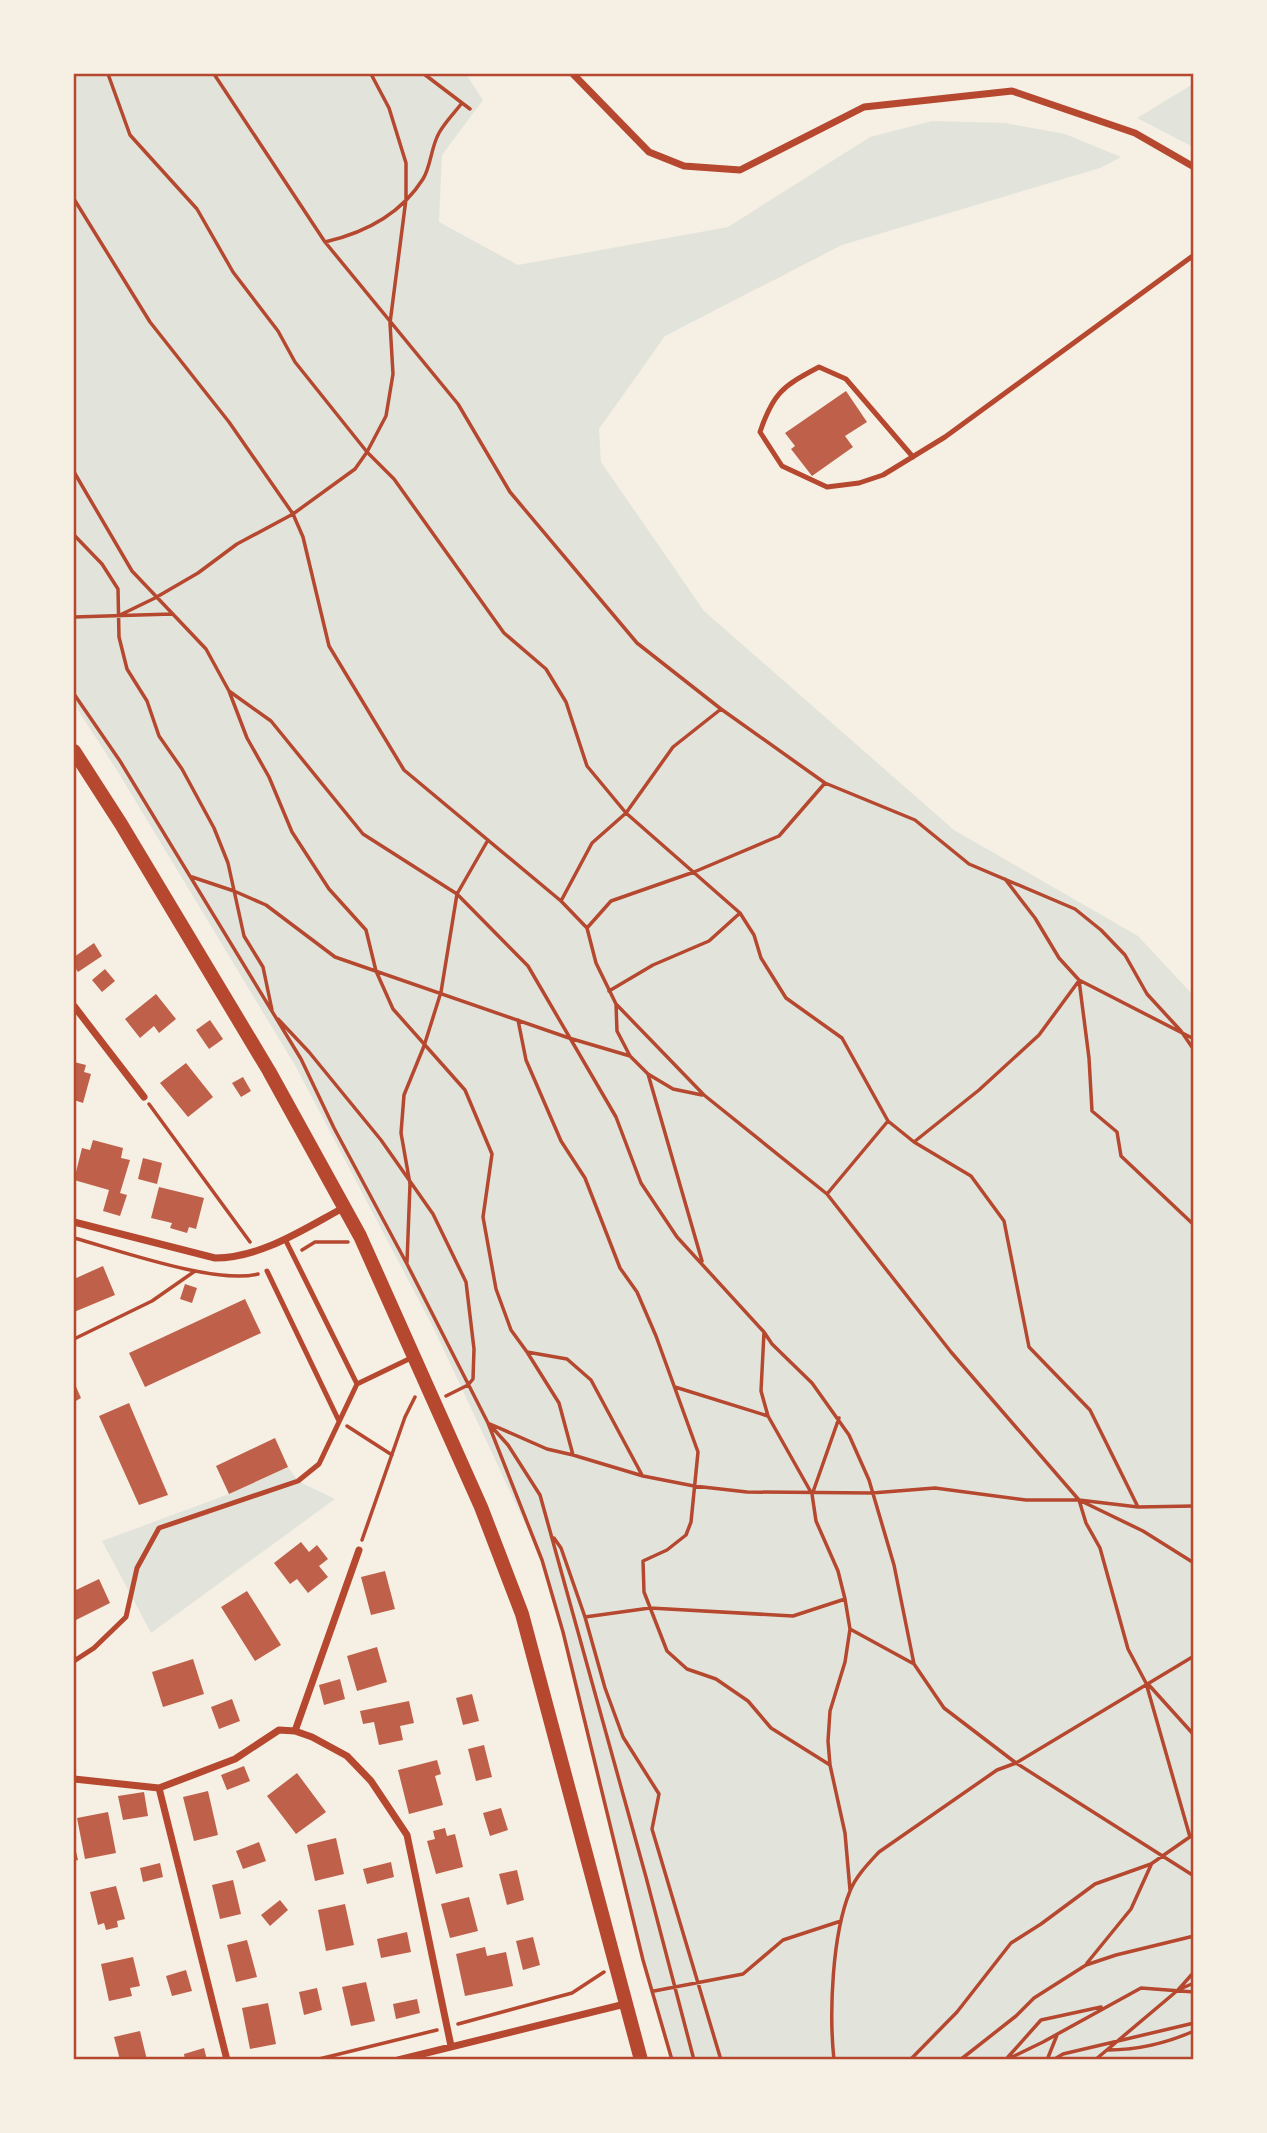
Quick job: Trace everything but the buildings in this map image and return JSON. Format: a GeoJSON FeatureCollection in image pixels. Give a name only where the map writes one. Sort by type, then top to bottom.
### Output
{"type":"FeatureCollection","features":[{"type":"Feature","properties":{"kind":"main road"},"geometry":{"type":"LineString","coordinates":[[74,751],[121,824],[269,1071],[360,1236],[435,1401],[504,1563],[522,1614],[641,2060]]}},
{"type":"Feature","properties":{"kind":"street"},"geometry":{"type":"LineString","coordinates":[[573,74],[649,152],[684,166],[740,170],[864,107],[1012,91],[1135,133],[1194,167]]}},
{"type":"Feature","properties":{"kind":"street"},"geometry":{"type":"LineString","coordinates":[[74,1006],[144,1097]]}},
{"type":"Feature","properties":{"kind":"street"},"geometry":{"type":"LineString","coordinates":[[74,1222],[215,1258],[236,1258],[285,1239],[343,1208]]}},
{"type":"Feature","properties":{"kind":"street"},"geometry":{"type":"LineString","coordinates":[[295,1731],[359,1550]]}},
{"type":"Feature","properties":{"kind":"street"},"geometry":{"type":"LineString","coordinates":[[74,1779],[159,1788],[235,1759],[279,1730],[295,1731],[312,1737],[347,1756],[372,1781],[407,1835],[451,2046]]}},
{"type":"Feature","properties":{"kind":"street"},"geometry":{"type":"LineString","coordinates":[[159,1788],[227,2060]]}},
{"type":"Feature","properties":{"kind":"street"},"geometry":{"type":"LineString","coordinates":[[398,2060],[625,2004]]}},
{"type":"Feature","properties":{"kind":"lane"},"geometry":{"type":"LineString","coordinates":[[913,457],[846,379],[819,366],[791,382],[769,406],[760,432],[782,466],[827,487],[859,483],[883,475],[913,457],[945,437],[1194,255]]}},
{"type":"Feature","properties":{"kind":"lane"},"geometry":{"type":"LineString","coordinates":[[285,1239],[357,1384]]}},
{"type":"Feature","properties":{"kind":"lane"},"geometry":{"type":"LineString","coordinates":[[267,1271],[339,1420]]}},
{"type":"Feature","properties":{"kind":"lane"},"geometry":{"type":"LineString","coordinates":[[74,1661],[94,1648],[126,1617],[137,1568],[159,1528],[298,1481],[319,1464],[357,1384],[414,1356]]}},
{"type":"Feature","properties":{"kind":"path"},"geometry":{"type":"LineString","coordinates":[[108,74],[131,135],[197,209],[233,272],[278,331],[295,362],[368,452],[394,479],[504,633],[546,669],[566,702],[587,766],[626,813],[740,913],[754,935],[761,958],[786,999],[842,1038],[888,1121],[914,1142],[971,1177],[1004,1221],[1029,1347],[1090,1410],[1138,1507]]}},
{"type":"Feature","properties":{"kind":"path"},"geometry":{"type":"LineString","coordinates":[[214,74],[325,242],[458,404],[510,492],[637,643],[721,709],[825,782],[915,820],[970,864],[1075,909],[1101,930],[1125,955],[1147,994],[1181,1031],[1194,1050]]}},
{"type":"Feature","properties":{"kind":"path"},"geometry":{"type":"LineString","coordinates":[[120,615],[198,573],[237,544],[293,514],[355,469],[368,452],[386,416],[393,374],[390,323],[406,199],[406,163],[389,108],[371,74]]}},
{"type":"Feature","properties":{"kind":"path"},"geometry":{"type":"LineString","coordinates":[[424,74],[470,109]]}},
{"type":"Feature","properties":{"kind":"path"},"geometry":{"type":"LineString","coordinates":[[325,242],[354,235],[372,226],[406,199],[424,178],[438,133],[462,103]]}},
{"type":"Feature","properties":{"kind":"path"},"geometry":{"type":"LineString","coordinates":[[74,199],[150,322],[229,422],[293,514],[303,537],[328,646],[404,769],[561,901],[587,928],[596,963],[616,1004],[704,1095],[827,1194],[951,1352],[1079,1500],[1143,1531],[1194,1563]]}},
{"type":"Feature","properties":{"kind":"path"},"geometry":{"type":"LineString","coordinates":[[74,472],[132,571],[206,649],[229,691],[247,738],[269,777],[292,832],[330,889],[366,930],[376,971],[393,1009],[465,1090],[492,1154],[484,1217],[496,1289],[511,1330],[559,1404],[573,1455]]}},
{"type":"Feature","properties":{"kind":"path"},"geometry":{"type":"LineString","coordinates":[[74,535],[103,564],[118,589],[119,637],[127,669],[147,701],[159,736],[183,769],[214,828],[228,863],[244,936],[262,967],[273,1013],[309,1052],[381,1140],[433,1214],[466,1282],[474,1349],[473,1379],[468,1385],[435,1401]]}},
{"type":"Feature","properties":{"kind":"path"},"geometry":{"type":"LineString","coordinates":[[74,617],[172,614]]}},
{"type":"Feature","properties":{"kind":"path"},"geometry":{"type":"LineString","coordinates":[[229,691],[271,721],[363,834],[457,894],[528,965],[616,1117],[641,1183],[677,1237],[772,1344],[812,1383],[839,1418],[869,1480],[894,1565],[914,1664],[944,1708],[1016,1763],[1194,1876]]}},
{"type":"Feature","properties":{"kind":"path"},"geometry":{"type":"LineString","coordinates":[[561,901],[592,842],[626,813],[673,747],[721,709]]}},
{"type":"Feature","properties":{"kind":"path"},"geometry":{"type":"LineString","coordinates":[[587,928],[611,901],[694,872],[779,836],[825,782]]}},
{"type":"Feature","properties":{"kind":"path"},"geometry":{"type":"LineString","coordinates":[[407,1264],[410,1184],[401,1133],[404,1095],[424,1046],[441,992],[457,894],[488,840]]}},
{"type":"Feature","properties":{"kind":"path"},"geometry":{"type":"LineString","coordinates":[[190,877],[266,905],[335,957],[569,1038],[630,1056]]}},
{"type":"Feature","properties":{"kind":"path"},"geometry":{"type":"LineString","coordinates":[[1003,878],[1035,918],[1059,958],[1079,980],[1194,1039]]}},
{"type":"Feature","properties":{"kind":"path"},"geometry":{"type":"LineString","coordinates":[[609,990],[653,965],[709,940],[740,913]]}},
{"type":"Feature","properties":{"kind":"path"},"geometry":{"type":"LineString","coordinates":[[914,1142],[979,1090],[1039,1035],[1079,980]]}},
{"type":"Feature","properties":{"kind":"path"},"geometry":{"type":"LineString","coordinates":[[1079,980],[1089,1058],[1092,1111],[1117,1132],[1121,1156],[1194,1225]]}},
{"type":"Feature","properties":{"kind":"path"},"geometry":{"type":"LineString","coordinates":[[616,1004],[617,1031],[630,1056],[648,1074],[673,1089],[704,1095]]}},
{"type":"Feature","properties":{"kind":"path"},"geometry":{"type":"LineString","coordinates":[[518,1020],[526,1060],[561,1141],[585,1178],[620,1268],[637,1292],[698,1452],[691,1522],[687,1535],[667,1550],[643,1562],[644,1592],[667,1651],[687,1669],[716,1679],[748,1701],[771,1728],[830,1765]]}},
{"type":"Feature","properties":{"kind":"path"},"geometry":{"type":"LineString","coordinates":[[648,1074],[702,1264]]}},
{"type":"Feature","properties":{"kind":"path"},"geometry":{"type":"LineString","coordinates":[[144,1097],[257,1251]]}},
{"type":"Feature","properties":{"kind":"path"},"geometry":{"type":"LineString","coordinates":[[827,1194],[888,1121]]}},
{"type":"Feature","properties":{"kind":"path"},"geometry":{"type":"LineString","coordinates":[[74,1339],[152,1301],[195,1271]]}},
{"type":"Feature","properties":{"kind":"path"},"geometry":{"type":"LineString","coordinates":[[764,1332],[761,1391],[768,1416],[812,1494],[816,1521],[838,1572],[850,1629],[845,1662],[830,1711],[828,1741],[830,1765],[845,1833],[850,1890]]}},
{"type":"Feature","properties":{"kind":"path"},"geometry":{"type":"LineString","coordinates":[[527,1352],[567,1359],[591,1380],[643,1476]]}},
{"type":"Feature","properties":{"kind":"path"},"geometry":{"type":"LineString","coordinates":[[359,1550],[412,1400],[427,1386]]}},
{"type":"Feature","properties":{"kind":"path"},"geometry":{"type":"LineString","coordinates":[[675,1387],[768,1416]]}},
{"type":"Feature","properties":{"kind":"path"},"geometry":{"type":"LineString","coordinates":[[812,1494],[839,1418]]}},
{"type":"Feature","properties":{"kind":"path"},"geometry":{"type":"LineString","coordinates":[[339,1420],[392,1455]]}},
{"type":"Feature","properties":{"kind":"path"},"geometry":{"type":"LineString","coordinates":[[694,2060],[540,1495],[508,1445],[488,1423],[547,1449],[643,1476],[694,1486],[747,1492],[812,1494],[935,1488],[1026,1500],[1079,1500],[1138,1507],[1194,1506]]}},
{"type":"Feature","properties":{"kind":"path"},"geometry":{"type":"LineString","coordinates":[[910,2060],[957,2012],[1010,1943],[1095,1884],[1151,1864],[1192,1836],[1146,1683],[1128,1649],[1100,1548],[1086,1524],[1079,1500]]}},
{"type":"Feature","properties":{"kind":"path"},"geometry":{"type":"LineString","coordinates":[[552,1536],[561,1548],[623,1737],[659,1794],[652,1829],[721,2060]]}},
{"type":"Feature","properties":{"kind":"path"},"geometry":{"type":"LineString","coordinates":[[585,1616],[650,1608],[793,1616],[845,1599]]}},
{"type":"Feature","properties":{"kind":"path"},"geometry":{"type":"LineString","coordinates":[[850,1629],[914,1664]]}},
{"type":"Feature","properties":{"kind":"path"},"geometry":{"type":"LineString","coordinates":[[834,2060],[832,2002],[841,1921],[850,1890],[863,1869],[879,1852],[997,1770],[1016,1763],[1194,1656]]}},
{"type":"Feature","properties":{"kind":"path"},"geometry":{"type":"LineString","coordinates":[[1146,1683],[1194,1735]]}},
{"type":"Feature","properties":{"kind":"path"},"geometry":{"type":"LineString","coordinates":[[1086,1965],[1131,1909],[1151,1864]]}},
{"type":"Feature","properties":{"kind":"path"},"geometry":{"type":"LineString","coordinates":[[654,1991],[743,1974],[783,1940],[841,1921]]}},
{"type":"Feature","properties":{"kind":"path"},"geometry":{"type":"LineString","coordinates":[[960,2060],[1016,2016],[1034,1998],[1086,1965],[1194,1936]]}},
{"type":"Feature","properties":{"kind":"path"},"geometry":{"type":"LineString","coordinates":[[315,2060],[572,1993],[597,1975],[616,1967]]}},
{"type":"Feature","properties":{"kind":"path"},"geometry":{"type":"LineString","coordinates":[[1095,2060],[1178,1990],[1194,1972]]}},
{"type":"Feature","properties":{"kind":"path"},"geometry":{"type":"LineString","coordinates":[[1178,1990],[1194,1983]]}},
{"type":"Feature","properties":{"kind":"path"},"geometry":{"type":"LineString","coordinates":[[1008,2059],[1141,1988],[1194,1992]]}},
{"type":"Feature","properties":{"kind":"path"},"geometry":{"type":"LineString","coordinates":[[1008,2059],[1041,2020],[1107,2006]]}},
{"type":"Feature","properties":{"kind":"path"},"geometry":{"type":"LineString","coordinates":[[1050,2060],[1063,2054],[1194,2023]]}},
{"type":"Feature","properties":{"kind":"path"},"geometry":{"type":"LineString","coordinates":[[1106,2050],[1126,2050],[1174,2040],[1194,2031]]}},
{"type":"Feature","properties":{"kind":"path"},"geometry":{"type":"LineString","coordinates":[[1050,2060],[1058,2033]]}},
{"type":"Feature","properties":{"kind":"path"},"geometry":{"type":"LineString","coordinates":[[916,2054],[918,2060]]}},
{"type":"Feature","properties":{"kind":"shaded area"},"geometry":{"type":"Polygon","coordinates":[[[74,74],[466,74],[483,100],[442,155],[439,222],[518,265],[728,227],[870,137],[932,121],[1005,123],[1065,134],[1121,157],[1100,168],[842,245],[665,336],[599,429],[601,462],[704,611],[954,830],[1138,936],[1193,995],[1193,2059],[672,2059],[643,1960],[563,1632],[542,1560],[434,1329],[296,1067],[74,704],[74,74]]]}},
{"type":"Feature","properties":{"kind":"shaded area"},"geometry":{"type":"Polygon","coordinates":[[[1193,84],[1193,147],[1137,118],[1193,84]]]}},
{"type":"Feature","properties":{"kind":"shaded area"},"geometry":{"type":"Polygon","coordinates":[[[288,1467],[298,1481],[335,1499],[151,1633],[102,1541],[229,1494],[288,1467]]]}}]}
